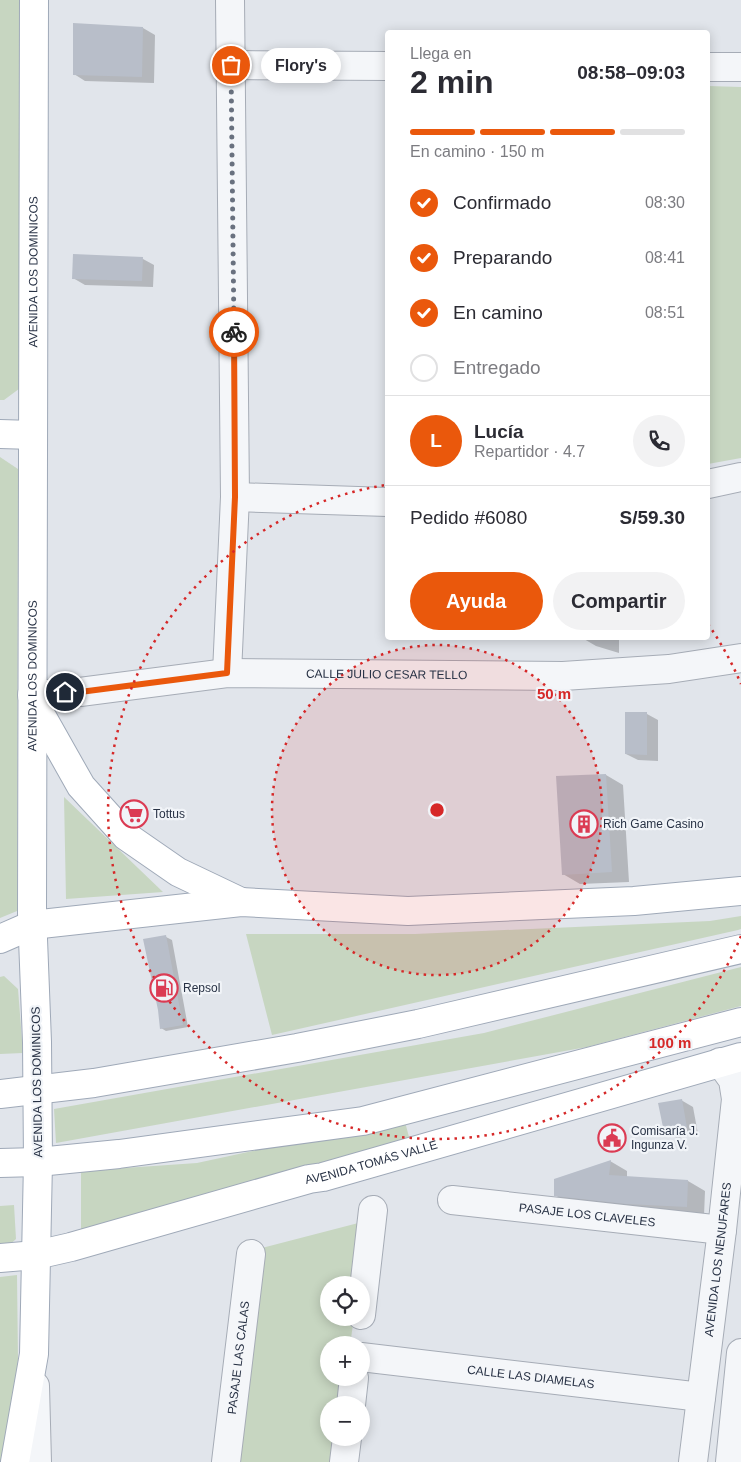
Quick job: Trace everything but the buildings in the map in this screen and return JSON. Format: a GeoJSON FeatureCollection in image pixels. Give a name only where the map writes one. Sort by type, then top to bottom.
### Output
{"type":"FeatureCollection","features":[{"type":"Feature","properties":{"kind":"main road","name":"AVENIDA LOS DOMINICOS"},"geometry":{"type":"LineString","coordinates":[[15,1462],[34,1354],[38,1162],[32,925],[34,0]]}},
{"type":"Feature","properties":{"kind":"main road"},"geometry":{"type":"LineString","coordinates":[[0,434],[33,434]]}},
{"type":"Feature","properties":{"kind":"main road"},"geometry":{"type":"LineString","coordinates":[[32,697],[81,786],[126,836],[178,872],[241,902]]}},
{"type":"Feature","properties":{"kind":"main road"},"geometry":{"type":"LineString","coordinates":[[0,939],[32,925],[241,902],[408,911],[634,901],[741,891]]}},
{"type":"Feature","properties":{"kind":"main road"},"geometry":{"type":"LineString","coordinates":[[0,1094],[85,1084],[296,1048],[444,1019],[741,949]]}},
{"type":"Feature","properties":{"kind":"main road"},"geometry":{"type":"LineString","coordinates":[[0,1163],[38,1162],[119,1154],[363,1122],[741,1022]]}},
{"type":"Feature","properties":{"kind":"main road","name":"AVENIDA TOMÁS VALLE"},"geometry":{"type":"LineString","coordinates":[[0,1258],[36,1255],[418,1150],[731,1060]]}},
{"type":"Feature","properties":{"kind":"street"},"geometry":{"type":"LineString","coordinates":[[227,673],[235,497],[230,0]]}},
{"type":"Feature","properties":{"kind":"street"},"geometry":{"type":"LineString","coordinates":[[231,65],[385,66]]}},
{"type":"Feature","properties":{"kind":"street"},"geometry":{"type":"LineString","coordinates":[[710,67],[741,67]]}},
{"type":"Feature","properties":{"kind":"street"},"geometry":{"type":"LineString","coordinates":[[710,484],[741,476]]}},
{"type":"Feature","properties":{"kind":"street"},"geometry":{"type":"LineString","coordinates":[[235,497],[385,502]]}},
{"type":"Feature","properties":{"kind":"street","name":"CALLE JULIO CESAR TELLO"},"geometry":{"type":"LineString","coordinates":[[32,697],[227,673],[563,676],[669,670],[741,658]]}},
{"type":"Feature","properties":{"kind":"street","name":"AVENIDA LOS NENUFARES"},"geometry":{"type":"LineString","coordinates":[[693,1462],[722,1230],[736,1099],[731,1060]]}},
{"type":"Feature","properties":{"kind":"street","name":"PASAJE LOS CLAVELES"},"geometry":{"type":"LineString","coordinates":[[452,1200],[722,1230]]}},
{"type":"Feature","properties":{"kind":"street"},"geometry":{"type":"LineString","coordinates":[[366,1276],[373,1210]]}},
{"type":"Feature","properties":{"kind":"street","name":"PASAJE LAS CALAS"},"geometry":{"type":"LineString","coordinates":[[226,1462],[251,1254]]}},
{"type":"Feature","properties":{"kind":"street"},"geometry":{"type":"LineString","coordinates":[[730,1462],[741,1353]]}},
{"type":"Feature","properties":{"kind":"street","name":"AVENIDA LOS DOMINICOS"},"geometry":{"type":"LineString","coordinates":[[34,1354],[37,1462]]}},
{"type":"Feature","properties":{"kind":"street","name":"CALLE LAS DIAMELAS"},"geometry":{"type":"LineString","coordinates":[[370,1358],[701,1397]]}},
{"type":"Feature","properties":{"kind":"street"},"geometry":{"type":"LineString","coordinates":[[344,1462],[346,1446]]}},
{"type":"Feature","properties":{"kind":"green space"},"geometry":{"type":"Polygon","coordinates":[[[0,0],[26,0],[27,383],[4,400],[0,400],[0,0]]]}},
{"type":"Feature","properties":{"kind":"green space"},"geometry":{"type":"Polygon","coordinates":[[[710,86],[741,87],[741,458],[710,464],[710,86]]]}},
{"type":"Feature","properties":{"kind":"green space"},"geometry":{"type":"Polygon","coordinates":[[[0,457],[18,469],[17,911],[0,918],[0,457]]]}},
{"type":"Feature","properties":{"kind":"green space"},"geometry":{"type":"Polygon","coordinates":[[[64,797],[163,892],[66,899],[64,797]]]}},
{"type":"Feature","properties":{"kind":"green space"},"geometry":{"type":"Polygon","coordinates":[[[741,916],[741,929],[738,930],[272,1035],[246,934],[415,934],[710,921],[741,916]]]}},
{"type":"Feature","properties":{"kind":"green space"},"geometry":{"type":"Polygon","coordinates":[[[741,967],[741,1006],[587,1047],[56,1143],[54,1109],[484,1033],[741,967]]]}},
{"type":"Feature","properties":{"kind":"green space"},"geometry":{"type":"Polygon","coordinates":[[[4,976],[18,989],[23,1053],[0,1054],[0,977],[4,976]]]}},
{"type":"Feature","properties":{"kind":"green space"},"geometry":{"type":"Polygon","coordinates":[[[404,1118],[409,1137],[238,1190],[81,1233],[81,1171],[197,1163],[404,1118]]]}},
{"type":"Feature","properties":{"kind":"green space"},"geometry":{"type":"Polygon","coordinates":[[[14,1205],[16,1239],[6,1248],[0,1248],[0,1206],[14,1205]]]}},
{"type":"Feature","properties":{"kind":"green space"},"geometry":{"type":"Polygon","coordinates":[[[366,1221],[359,1276],[320,1276],[320,1326],[353,1326],[351,1336],[320,1336],[320,1386],[346,1386],[344,1396],[320,1396],[320,1446],[338,1446],[336,1462],[232,1462],[258,1249],[366,1221]]]}},
{"type":"Feature","properties":{"kind":"green space"},"geometry":{"type":"Polygon","coordinates":[[[17,1275],[18,1360],[4,1462],[0,1462],[0,1277],[17,1275]]]}},
{"type":"Feature","properties":{"kind":"way so far"},"geometry":{"type":"LineString","coordinates":[[231,65],[234,332]]}},
{"type":"Feature","properties":{"kind":"place","name":"Flory's"},"geometry":{"type":"Point","coordinates":[231,65]}},
{"type":"Feature","properties":{"kind":"place","name":"Tottus"},"geometry":{"type":"Point","coordinates":[134,814]}},
{"type":"Feature","properties":{"kind":"place","name":"Rich Game Casino"},"geometry":{"type":"Point","coordinates":[584,824]}},
{"type":"Feature","properties":{"kind":"place","name":"Repsol"},"geometry":{"type":"Point","coordinates":[164,988]}},
{"type":"Feature","properties":{"kind":"place","name":"Comisaría J. Ingunza V."},"geometry":{"type":"Point","coordinates":[612,1138]}},
{"type":"Feature","properties":{"kind":"route"},"geometry":{"type":"LineString","coordinates":[[65,692],[80,692],[227,673],[235,497],[234,332]]}}]}
